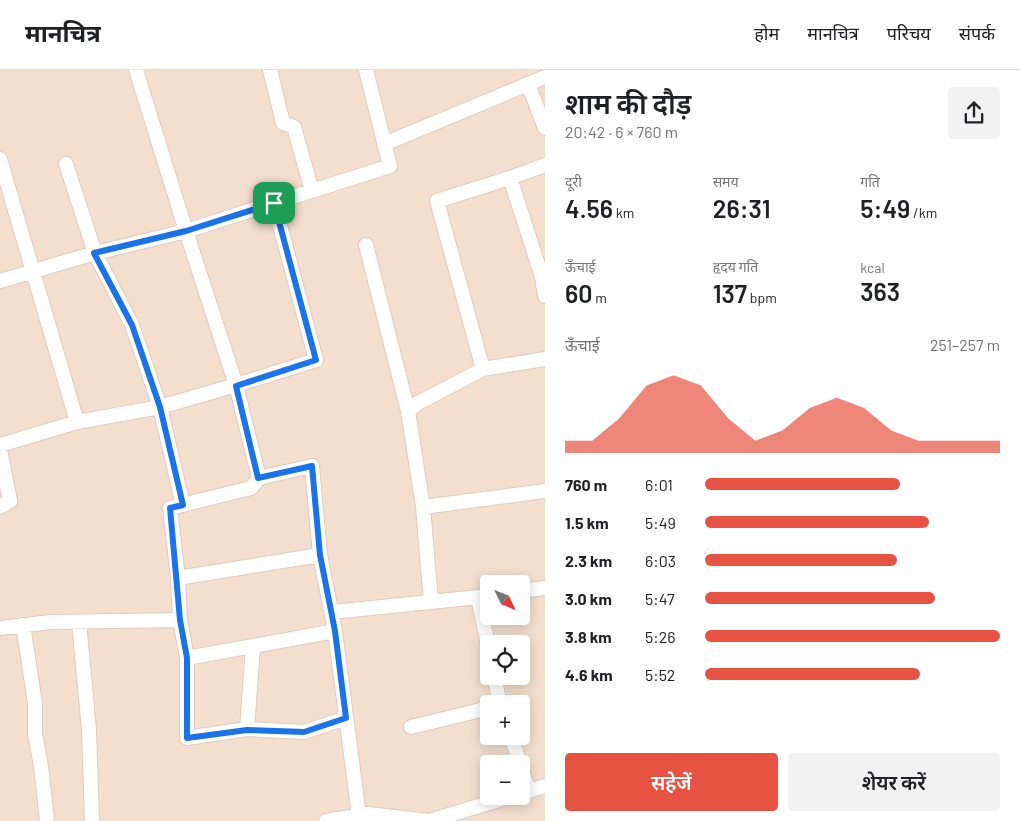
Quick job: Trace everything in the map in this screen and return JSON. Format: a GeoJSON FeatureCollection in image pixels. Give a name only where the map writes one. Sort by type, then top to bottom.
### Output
{"type":"FeatureCollection","features":[{"type":"Feature","properties":{"kind":"street"},"geometry":{"type":"LineString","coordinates":[[136,70],[236,386],[258,478]]}},
{"type":"Feature","properties":{"kind":"street"},"geometry":{"type":"LineString","coordinates":[[270,70],[283,123],[294,127],[312,191]]}},
{"type":"Feature","properties":{"kind":"street"},"geometry":{"type":"LineString","coordinates":[[0,282],[94,253],[186,231],[390,166],[366,70]]}},
{"type":"Feature","properties":{"kind":"street"},"geometry":{"type":"LineString","coordinates":[[384,144],[545,77]]}},
{"type":"Feature","properties":{"kind":"street"},"geometry":{"type":"LineString","coordinates":[[528,84],[545,128]]}},
{"type":"Feature","properties":{"kind":"street"},"geometry":{"type":"LineString","coordinates":[[0,159],[77,422]]}},
{"type":"Feature","properties":{"kind":"street"},"geometry":{"type":"LineString","coordinates":[[66,164],[94,253],[132,325],[160,407],[183,505]]}},
{"type":"Feature","properties":{"kind":"street"},"geometry":{"type":"LineString","coordinates":[[483,369],[437,200],[510,178],[545,165]]}},
{"type":"Feature","properties":{"kind":"street"},"geometry":{"type":"LineString","coordinates":[[510,178],[543,277],[545,296]]}},
{"type":"Feature","properties":{"kind":"street"},"geometry":{"type":"LineString","coordinates":[[0,446],[77,422],[160,407],[236,386],[316,360],[274,203]]}},
{"type":"Feature","properties":{"kind":"street"},"geometry":{"type":"LineString","coordinates":[[366,245],[408,411],[423,507],[431,601]]}},
{"type":"Feature","properties":{"kind":"street"},"geometry":{"type":"LineString","coordinates":[[408,411],[418,403],[483,369],[545,359]]}},
{"type":"Feature","properties":{"kind":"street"},"geometry":{"type":"LineString","coordinates":[[0,450],[10,501],[0,507]]}},
{"type":"Feature","properties":{"kind":"street"},"geometry":{"type":"LineString","coordinates":[[346,718],[304,732],[247,730],[187,738],[187,658],[180,620],[178,578],[170,508],[251,488],[258,478],[312,466],[320,555],[332,612],[346,718],[350,818]]}},
{"type":"Feature","properties":{"kind":"street"},"geometry":{"type":"LineString","coordinates":[[423,507],[545,491]]}},
{"type":"Feature","properties":{"kind":"street"},"geometry":{"type":"LineString","coordinates":[[178,578],[320,555]]}},
{"type":"Feature","properties":{"kind":"street"},"geometry":{"type":"LineString","coordinates":[[530,590],[545,588]]}},
{"type":"Feature","properties":{"kind":"street"},"geometry":{"type":"LineString","coordinates":[[332,612],[480,596]]}},
{"type":"Feature","properties":{"kind":"street"},"geometry":{"type":"LineString","coordinates":[[0,628],[79,622],[180,620]]}},
{"type":"Feature","properties":{"kind":"street"},"geometry":{"type":"LineString","coordinates":[[79,622],[89,730],[92,821]]}},
{"type":"Feature","properties":{"kind":"street"},"geometry":{"type":"LineString","coordinates":[[23,626],[35,703],[35,734],[42,766],[47,821]]}},
{"type":"Feature","properties":{"kind":"street"},"geometry":{"type":"LineString","coordinates":[[187,658],[335,631]]}},
{"type":"Feature","properties":{"kind":"street"},"geometry":{"type":"LineString","coordinates":[[247,730],[253,646]]}},
{"type":"Feature","properties":{"kind":"street"},"geometry":{"type":"LineString","coordinates":[[411,728],[480,710]]}},
{"type":"Feature","properties":{"kind":"street"},"geometry":{"type":"LineString","coordinates":[[530,790],[545,786]]}},
{"type":"Feature","properties":{"kind":"street"},"geometry":{"type":"LineString","coordinates":[[326,821],[368,814],[434,820],[483,805]]}},
{"type":"Feature","properties":{"kind":"shaded area"},"geometry":{"type":"Polygon","coordinates":[[[0,70],[545,70],[545,821],[0,821],[0,70]]]}},
{"type":"Feature","properties":{"kind":"route"},"geometry":{"type":"LineString","coordinates":[[274,203],[316,360],[236,386],[258,478],[312,466],[320,555],[332,612],[346,718],[304,732],[294,730],[247,730],[187,738],[187,658],[180,620],[178,578],[170,508],[183,505],[160,407],[132,325],[94,253],[186,231],[274,203]]}}]}
